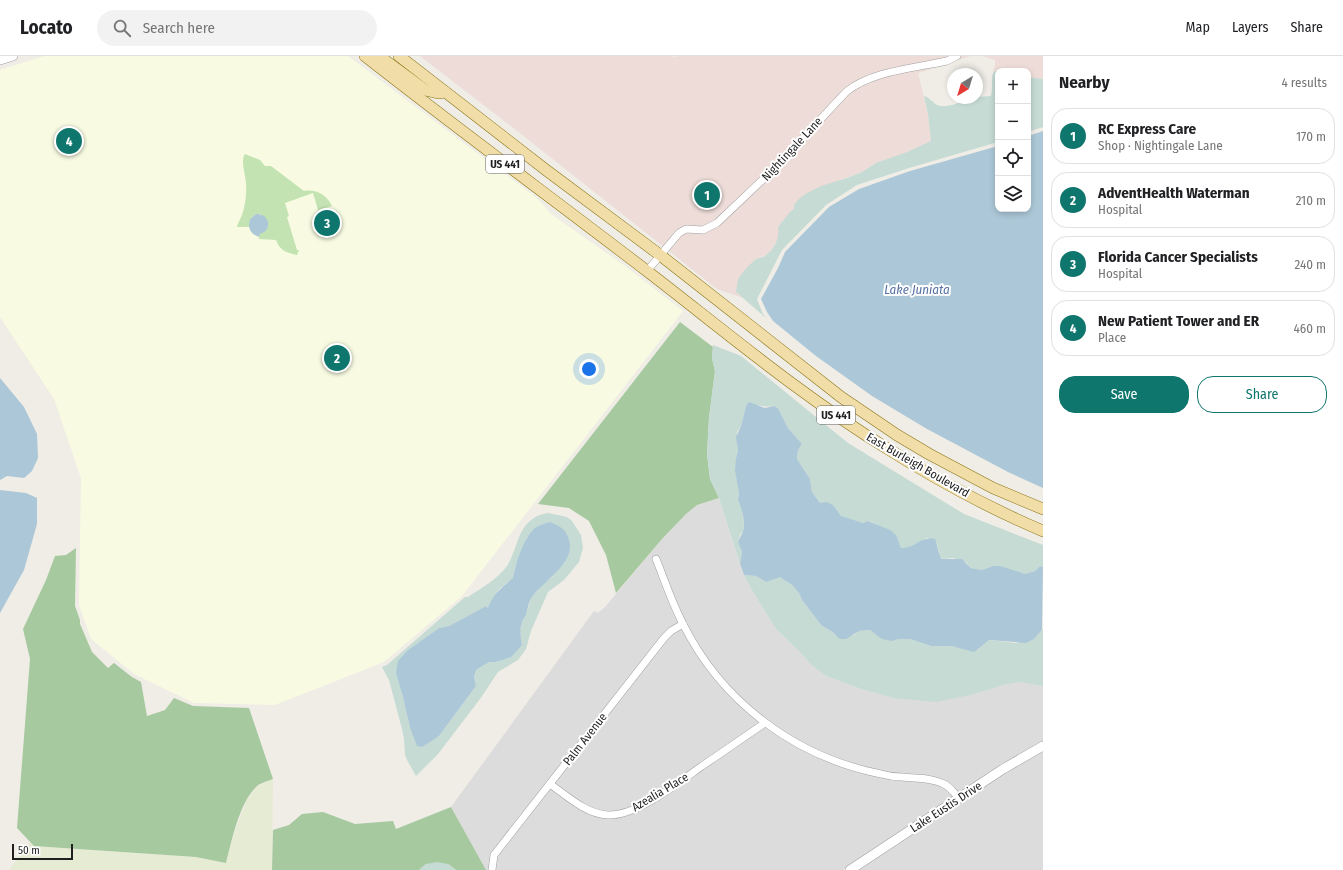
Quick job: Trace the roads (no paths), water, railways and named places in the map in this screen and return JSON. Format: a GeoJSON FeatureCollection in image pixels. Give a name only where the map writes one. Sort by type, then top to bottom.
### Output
{"type":"FeatureCollection","features":[{"type":"Feature","properties":{"kind":"main road","name":"US 441"},"geometry":{"type":"LineString","coordinates":[[365,56],[449,122],[647,271]]}},
{"type":"Feature","properties":{"kind":"main road"},"geometry":{"type":"LineString","coordinates":[[379,56],[425,90],[438,93],[445,92]]}},
{"type":"Feature","properties":{"kind":"main road","name":"US 441"},"geometry":{"type":"LineString","coordinates":[[399,56],[546,170],[660,255]]}},
{"type":"Feature","properties":{"kind":"main road","name":"East Burleigh Boulevard"},"geometry":{"type":"LineString","coordinates":[[660,255],[841,397],[897,435],[961,472],[993,488],[1043,509]]}},
{"type":"Feature","properties":{"kind":"main road","name":"East Burleigh Boulevard"},"geometry":{"type":"LineString","coordinates":[[647,271],[791,383],[888,449],[953,487],[1043,531]]}},
{"type":"Feature","properties":{"kind":"street"},"geometry":{"type":"LineString","coordinates":[[0,60],[13,56]]}},
{"type":"Feature","properties":{"kind":"street","name":"Nightingale Lane"},"geometry":{"type":"LineString","coordinates":[[647,271],[682,230],[703,230],[717,223],[776,168],[853,86],[869,78],[947,60],[958,56]]}},
{"type":"Feature","properties":{"kind":"street"},"geometry":{"type":"LineString","coordinates":[[656,559],[682,624],[698,650],[728,689],[764,723],[791,741],[832,760],[881,774],[902,778],[932,779],[950,788],[959,798]]}},
{"type":"Feature","properties":{"kind":"street","name":"Palm Avenue"},"geometry":{"type":"LineString","coordinates":[[492,870],[494,855],[664,638],[671,631],[682,624]]}},
{"type":"Feature","properties":{"kind":"street","name":"Azealia Place"},"geometry":{"type":"LineString","coordinates":[[550,784],[572,801],[597,813],[617,815],[630,812],[673,786],[764,723]]}},
{"type":"Feature","properties":{"kind":"street","name":"Lake Eustis Drive"},"geometry":{"type":"LineString","coordinates":[[850,870],[1003,769],[1043,746]]}},
{"type":"Feature","properties":{"kind":"water","name":"Lake Juniata"},"geometry":{"type":"Polygon","coordinates":[[[1043,131],[1043,488],[1008,472],[927,429],[872,396],[816,356],[773,321],[761,299],[785,252],[829,207],[859,189],[910,171],[995,147],[995,212],[1031,212],[1031,135],[1043,131]]]}},
{"type":"Feature","properties":{"kind":"water"},"geometry":{"type":"Polygon","coordinates":[[[256,214],[264,216],[268,222],[267,229],[265,232],[259,234],[260,237],[254,235],[249,228],[250,219],[256,214]]]}},
{"type":"Feature","properties":{"kind":"water"},"geometry":{"type":"Polygon","coordinates":[[[0,378],[24,407],[37,434],[38,458],[32,471],[24,478],[7,476],[0,480],[0,378]]]}},
{"type":"Feature","properties":{"kind":"water"},"geometry":{"type":"Polygon","coordinates":[[[749,402],[765,408],[774,406],[778,408],[788,428],[802,444],[798,450],[797,459],[810,479],[812,492],[820,503],[827,502],[834,506],[841,516],[863,523],[868,521],[890,530],[896,535],[901,548],[910,547],[925,539],[935,539],[942,559],[962,559],[971,568],[982,570],[993,566],[1000,566],[1025,574],[1035,571],[1040,566],[1043,567],[1042,630],[1034,639],[1026,643],[989,640],[974,652],[952,646],[931,646],[910,639],[898,639],[892,641],[882,639],[870,630],[859,631],[846,639],[840,639],[821,625],[802,600],[799,593],[792,585],[780,577],[766,582],[756,576],[744,575],[740,564],[742,552],[738,542],[743,532],[744,519],[738,500],[739,492],[735,471],[738,451],[736,437],[741,426],[746,406],[749,402]]]}},
{"type":"Feature","properties":{"kind":"water"},"geometry":{"type":"Polygon","coordinates":[[[0,490],[26,493],[37,498],[37,524],[24,570],[0,613],[0,490]]]}},
{"type":"Feature","properties":{"kind":"water"},"geometry":{"type":"Polygon","coordinates":[[[550,522],[560,527],[568,536],[570,548],[568,556],[563,564],[531,599],[526,615],[522,621],[520,634],[522,645],[511,657],[496,662],[489,662],[476,670],[474,677],[476,686],[439,736],[422,747],[417,746],[410,728],[396,673],[398,661],[408,650],[439,628],[449,626],[486,606],[488,608],[495,595],[513,578],[521,552],[531,532],[538,526],[550,522]]]}},
{"type":"Feature","properties":{"kind":"place","name":"New Patient Tower and ER"},"geometry":{"type":"Point","coordinates":[69,141]}},
{"type":"Feature","properties":{"kind":"place","name":"RC Express Care"},"geometry":{"type":"Point","coordinates":[707,195]}},
{"type":"Feature","properties":{"kind":"place","name":"Florida Cancer Specialists"},"geometry":{"type":"Point","coordinates":[327,223]}},
{"type":"Feature","properties":{"kind":"place","name":"AdventHealth Waterman"},"geometry":{"type":"Point","coordinates":[337,358]}}]}
